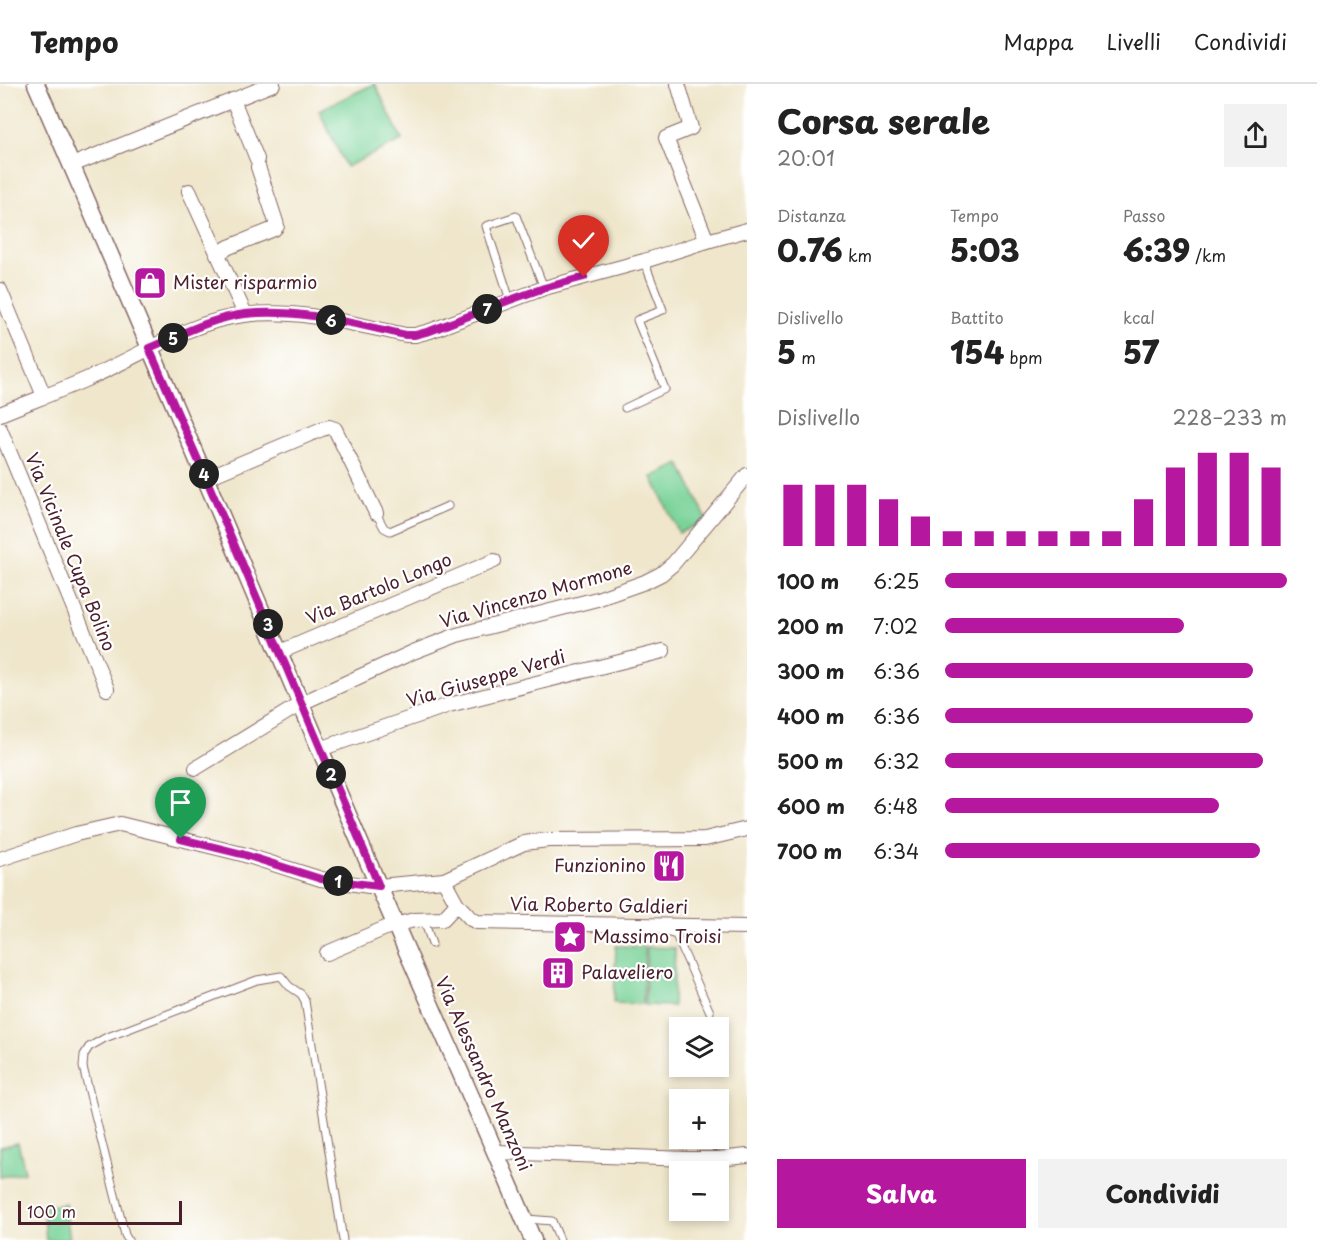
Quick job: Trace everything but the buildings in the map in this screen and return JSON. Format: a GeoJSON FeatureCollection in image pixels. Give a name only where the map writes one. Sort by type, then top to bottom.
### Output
{"type":"FeatureCollection","features":[{"type":"Feature","properties":{"kind":"street"},"geometry":{"type":"LineString","coordinates":[[36,84],[116,265],[149,348],[302,703]]}},
{"type":"Feature","properties":{"kind":"street"},"geometry":{"type":"LineString","coordinates":[[72,165],[273,84]]}},
{"type":"Feature","properties":{"kind":"street"},"geometry":{"type":"LineString","coordinates":[[678,84],[692,128],[666,138],[707,241]]}},
{"type":"Feature","properties":{"kind":"street"},"geometry":{"type":"LineString","coordinates":[[217,254],[277,226],[258,163],[233,100]]}},
{"type":"Feature","properties":{"kind":"street"},"geometry":{"type":"LineString","coordinates":[[189,191],[245,314]]}},
{"type":"Feature","properties":{"kind":"street"},"geometry":{"type":"LineString","coordinates":[[0,414],[89,378],[149,348],[218,320],[245,314],[298,314],[415,335],[544,288],[747,230]]}},
{"type":"Feature","properties":{"kind":"street"},"geometry":{"type":"LineString","coordinates":[[0,290],[44,396]]}},
{"type":"Feature","properties":{"kind":"street"},"geometry":{"type":"LineString","coordinates":[[206,478],[329,427],[335,429],[376,513]]}},
{"type":"Feature","properties":{"kind":"street","name":"Via Vicinale Cupa Bolino"},"geometry":{"type":"LineString","coordinates":[[0,429],[107,689]]}},
{"type":"Feature","properties":{"kind":"street","name":"Via Vincenzo Mormone"},"geometry":{"type":"LineString","coordinates":[[196,768],[302,703],[382,665],[458,635],[577,605],[661,574],[673,564],[747,475]]}},
{"type":"Feature","properties":{"kind":"street","name":"Via Bartolo Longo"},"geometry":{"type":"LineString","coordinates":[[280,652],[494,561]]}},
{"type":"Feature","properties":{"kind":"street","name":"Via Giuseppe Verdi"},"geometry":{"type":"LineString","coordinates":[[320,749],[449,705],[663,651]]}},
{"type":"Feature","properties":{"kind":"street","name":"Via Alessandro Manzoni"},"geometry":{"type":"LineString","coordinates":[[302,703],[533,1240]]}},
{"type":"Feature","properties":{"kind":"street"},"geometry":{"type":"LineString","coordinates":[[0,859],[76,834],[120,824],[242,854],[321,879],[379,886],[444,880],[524,843],[548,840],[705,839],[747,829]]}},
{"type":"Feature","properties":{"kind":"street"},"geometry":{"type":"LineString","coordinates":[[327,953],[388,927],[414,920],[443,919],[457,904],[444,880]]}},
{"type":"Feature","properties":{"kind":"street","name":"Via Roberto Galdieri"},"geometry":{"type":"LineString","coordinates":[[457,904],[477,922],[747,927]]}},
{"type":"Feature","properties":{"kind":"street"},"geometry":{"type":"LineString","coordinates":[[496,1152],[688,1159],[747,1156]]}},
{"type":"Feature","properties":{"kind":"lane"},"geometry":{"type":"LineString","coordinates":[[510,300],[486,226],[516,216],[544,288]]}},
{"type":"Feature","properties":{"kind":"lane"},"geometry":{"type":"LineString","coordinates":[[625,408],[665,389],[637,320],[663,310],[644,261]]}},
{"type":"Feature","properties":{"kind":"lane"},"geometry":{"type":"LineString","coordinates":[[376,513],[384,528],[390,531],[448,506]]}},
{"type":"Feature","properties":{"kind":"lane"},"geometry":{"type":"LineString","coordinates":[[424,920],[432,944]]}},
{"type":"Feature","properties":{"kind":"lane"},"geometry":{"type":"LineString","coordinates":[[641,925],[676,935],[710,1012]]}},
{"type":"Feature","properties":{"kind":"lane"},"geometry":{"type":"LineString","coordinates":[[128,1240],[83,1066],[84,1055],[89,1047],[118,1033],[257,980],[281,976],[289,986],[301,994],[304,1000],[343,1240]]}},
{"type":"Feature","properties":{"kind":"lane"},"geometry":{"type":"LineString","coordinates":[[524,1219],[552,1221],[560,1240]]}},
{"type":"Feature","properties":{"kind":"green space"},"geometry":{"type":"Polygon","coordinates":[[[375,84],[402,140],[346,167],[319,110],[375,84]]]}},
{"type":"Feature","properties":{"kind":"green space"},"geometry":{"type":"Polygon","coordinates":[[[680,464],[707,520],[679,533],[652,477],[680,464]]]}},
{"type":"Feature","properties":{"kind":"green space"},"geometry":{"type":"Polygon","coordinates":[[[616,946],[645,947],[643,1004],[614,1003],[616,946]]]}},
{"type":"Feature","properties":{"kind":"green space"},"geometry":{"type":"Polygon","coordinates":[[[647,947],[675,948],[673,1006],[645,1005],[647,947]]]}},
{"type":"Feature","properties":{"kind":"green space"},"geometry":{"type":"Polygon","coordinates":[[[18,1143],[25,1172],[0,1177],[0,1147],[18,1143]]]}},
{"type":"Feature","properties":{"kind":"green space"},"geometry":{"type":"Polygon","coordinates":[[[65,1204],[70,1240],[46,1240],[43,1207],[65,1204]]]}},
{"type":"Feature","properties":{"kind":"place","name":"Mister risparmio"},"geometry":{"type":"Point","coordinates":[150,283]}},
{"type":"Feature","properties":{"kind":"place","name":"Funzionino"},"geometry":{"type":"Point","coordinates":[669,866]}},
{"type":"Feature","properties":{"kind":"place","name":"Massimo Troisi"},"geometry":{"type":"Point","coordinates":[570,937]}},
{"type":"Feature","properties":{"kind":"place","name":"Palaveliero"},"geometry":{"type":"Point","coordinates":[558,973]}},
{"type":"Feature","properties":{"kind":"route"},"geometry":{"type":"LineString","coordinates":[[181,839],[242,854],[321,879],[379,886],[149,348],[218,320],[245,314],[298,314],[415,335],[544,288],[584,277]]}}]}
